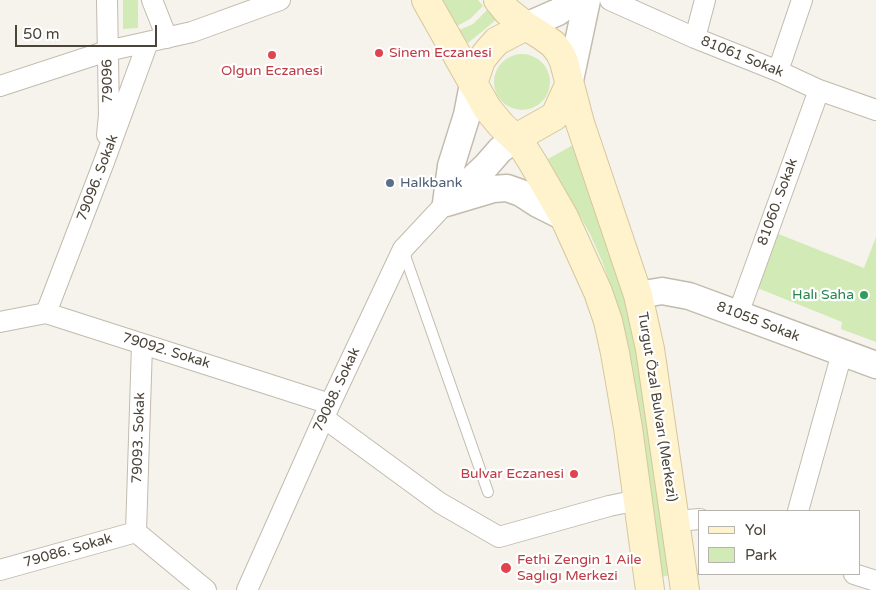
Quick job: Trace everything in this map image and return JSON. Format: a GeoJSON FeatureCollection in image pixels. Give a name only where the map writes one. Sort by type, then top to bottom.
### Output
{"type":"FeatureCollection","features":[{"type":"Feature","properties":{"kind":"main road"},"geometry":{"type":"LineString","coordinates":[[426,0],[493,116],[516,138],[533,163],[564,217],[598,292],[608,321],[624,409],[650,590]]}},
{"type":"Feature","properties":{"kind":"main road"},"geometry":{"type":"LineString","coordinates":[[498,0],[507,11],[553,44],[564,62],[569,85],[555,116],[516,138]]}},
{"type":"Feature","properties":{"kind":"main road"},"geometry":{"type":"LineString","coordinates":[[473,84],[481,60],[488,50],[497,41],[526,26]]}},
{"type":"Feature","properties":{"kind":"main road","name":"Turgut Özal Bulvarı (Merkezi)"},"geometry":{"type":"LineString","coordinates":[[569,85],[638,295],[688,520],[685,590]]}},
{"type":"Feature","properties":{"kind":"street","name":"79096"},"geometry":{"type":"LineString","coordinates":[[104,162],[108,115],[107,0]]}},
{"type":"Feature","properties":{"kind":"street"},"geometry":{"type":"LineString","coordinates":[[152,0],[157,40]]}},
{"type":"Feature","properties":{"kind":"street"},"geometry":{"type":"LineString","coordinates":[[0,86],[107,51],[192,32],[280,0]]}},
{"type":"Feature","properties":{"kind":"street"},"geometry":{"type":"LineString","coordinates":[[526,26],[558,12],[575,0]]}},
{"type":"Feature","properties":{"kind":"street"},"geometry":{"type":"LineString","coordinates":[[569,85],[587,0]]}},
{"type":"Feature","properties":{"kind":"street","name":"81061 Sokak"},"geometry":{"type":"LineString","coordinates":[[610,0],[819,90],[876,110]]}},
{"type":"Feature","properties":{"kind":"street"},"geometry":{"type":"LineString","coordinates":[[695,38],[705,0]]}},
{"type":"Feature","properties":{"kind":"street"},"geometry":{"type":"LineString","coordinates":[[778,71],[802,0]]}},
{"type":"Feature","properties":{"kind":"street","name":"79096. Sokak"},"geometry":{"type":"LineString","coordinates":[[46,313],[104,162],[157,40]]}},
{"type":"Feature","properties":{"kind":"street"},"geometry":{"type":"LineString","coordinates":[[446,202],[450,166],[467,115],[473,84]]}},
{"type":"Feature","properties":{"kind":"street","name":"81060. Sokak"},"geometry":{"type":"LineString","coordinates":[[738,314],[819,90]]}},
{"type":"Feature","properties":{"kind":"street"},"geometry":{"type":"LineString","coordinates":[[446,202],[486,166],[500,150],[516,138]]}},
{"type":"Feature","properties":{"kind":"street"},"geometry":{"type":"LineString","coordinates":[[446,202],[493,189],[507,188],[521,193],[564,217]]}},
{"type":"Feature","properties":{"kind":"street","name":"79088. Sokak"},"geometry":{"type":"LineString","coordinates":[[247,590],[327,411],[403,249],[446,202]]}},
{"type":"Feature","properties":{"kind":"street","name":"81055 Sokak"},"geometry":{"type":"LineString","coordinates":[[638,295],[662,291],[689,296],[876,365]]}},
{"type":"Feature","properties":{"kind":"street","name":"79092. Sokak"},"geometry":{"type":"LineString","coordinates":[[0,322],[46,313],[142,344],[327,411],[440,503],[499,537],[609,506],[638,500]]}},
{"type":"Feature","properties":{"kind":"street","name":"79093. Sokak"},"geometry":{"type":"LineString","coordinates":[[136,532],[142,344]]}},
{"type":"Feature","properties":{"kind":"street"},"geometry":{"type":"LineString","coordinates":[[798,510],[842,353]]}},
{"type":"Feature","properties":{"kind":"street"},"geometry":{"type":"LineString","coordinates":[[136,532],[206,590]]}},
{"type":"Feature","properties":{"kind":"street","name":"79086. Sokak"},"geometry":{"type":"LineString","coordinates":[[0,570],[136,532]]}},
{"type":"Feature","properties":{"kind":"street"},"geometry":{"type":"LineString","coordinates":[[857,575],[876,581]]}},
{"type":"Feature","properties":{"kind":"lane"},"geometry":{"type":"LineString","coordinates":[[403,249],[488,492]]}},
{"type":"Feature","properties":{"kind":"green space"},"geometry":{"type":"Polygon","coordinates":[[[123,0],[138,0],[138,28],[123,29],[123,0]]]}},
{"type":"Feature","properties":{"kind":"green space"},"geometry":{"type":"Polygon","coordinates":[[[442,0],[478,0],[483,6],[470,19],[457,26],[442,0]]]}},
{"type":"Feature","properties":{"kind":"green space"},"geometry":{"type":"Polygon","coordinates":[[[487,10],[496,20],[468,43],[459,30],[473,24],[487,10]]]}},
{"type":"Feature","properties":{"kind":"green space"},"geometry":{"type":"Polygon","coordinates":[[[516,54],[528,54],[542,62],[550,76],[548,93],[542,102],[528,110],[516,110],[506,105],[499,98],[494,88],[494,76],[499,66],[506,59],[516,54]]]}},
{"type":"Feature","properties":{"kind":"green space"},"geometry":{"type":"Polygon","coordinates":[[[573,145],[630,317],[641,373],[670,575],[661,577],[621,318],[602,261],[590,234],[548,159],[573,145]]]}},
{"type":"Feature","properties":{"kind":"green space"},"geometry":{"type":"Polygon","coordinates":[[[766,229],[864,268],[876,237],[876,342],[841,329],[842,322],[745,283],[766,229]]]}},
{"type":"Feature","properties":{"kind":"place","name":"Sinem Eczanesi"},"geometry":{"type":"Point","coordinates":[379,53]}},
{"type":"Feature","properties":{"kind":"place","name":"Olgun Eczanesi"},"geometry":{"type":"Point","coordinates":[272,55]}},
{"type":"Feature","properties":{"kind":"place","name":"Halkbank"},"geometry":{"type":"Point","coordinates":[390,183]}},
{"type":"Feature","properties":{"kind":"place","name":"Halı Saha"},"geometry":{"type":"Point","coordinates":[864,295]}},
{"type":"Feature","properties":{"kind":"place","name":"Bulvar Eczanesi"},"geometry":{"type":"Point","coordinates":[574,474]}},
{"type":"Feature","properties":{"kind":"place","name":"Fethi Zengin 1 Aile Saglıgı Merkezi"},"geometry":{"type":"Point","coordinates":[506,568]}}]}
